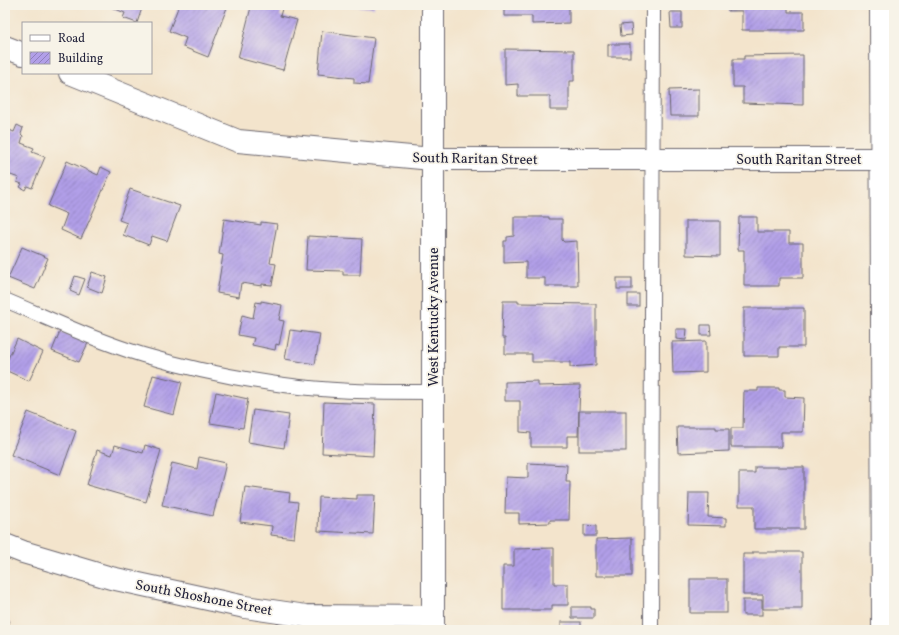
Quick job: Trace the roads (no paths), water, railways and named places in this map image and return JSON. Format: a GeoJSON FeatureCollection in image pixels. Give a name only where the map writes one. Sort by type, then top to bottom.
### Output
{"type":"FeatureCollection","features":[{"type":"Feature","properties":{"kind":"street","name":"West Kentucky Avenue"},"geometry":{"type":"LineString","coordinates":[[433,5],[433,624]]}},
{"type":"Feature","properties":{"kind":"street"},"geometry":{"type":"LineString","coordinates":[[881,5],[888,159],[882,630]]}},
{"type":"Feature","properties":{"kind":"street"},"geometry":{"type":"LineString","coordinates":[[5,47],[22,54]]}},
{"type":"Feature","properties":{"kind":"street","name":"South Raritan Street"},"geometry":{"type":"LineString","coordinates":[[72,74],[238,141],[432,159],[888,159]]}},
{"type":"Feature","properties":{"kind":"street","name":"South Shoshone Street"},"geometry":{"type":"LineString","coordinates":[[5,545],[111,578],[245,607],[306,616],[433,624]]}},
{"type":"Feature","properties":{"kind":"lane"},"geometry":{"type":"LineString","coordinates":[[652,630],[654,159],[653,5]]}},
{"type":"Feature","properties":{"kind":"lane"},"geometry":{"type":"LineString","coordinates":[[5,300],[72,329],[141,355],[196,370],[252,381],[301,387],[354,391],[434,392]]}}]}
